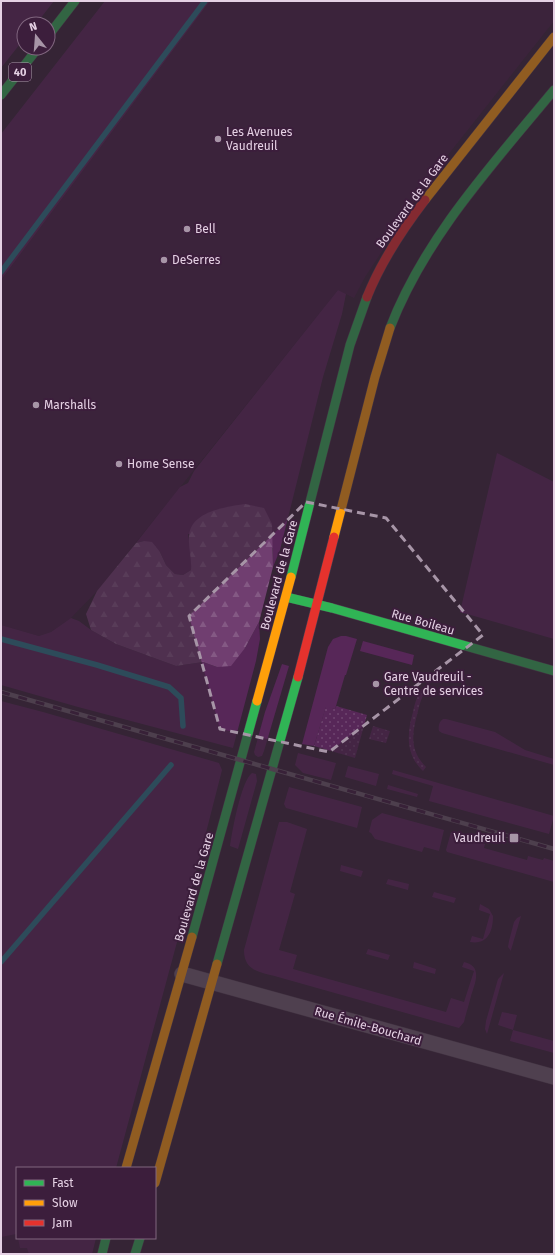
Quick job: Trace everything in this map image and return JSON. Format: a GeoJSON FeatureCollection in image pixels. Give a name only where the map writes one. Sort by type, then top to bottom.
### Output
{"type":"FeatureCollection","features":[{"type":"Feature","properties":{"kind":"main road"},"geometry":{"type":"LineString","coordinates":[[56,26],[75,1]]}},
{"type":"Feature","properties":{"kind":"main road","name":"Boulevard de la Gare"},"geometry":{"type":"LineString","coordinates":[[126,1167],[242,761],[286,597],[353,335],[376,277],[404,229],[456,160],[554,37]]}},
{"type":"Feature","properties":{"kind":"main road","name":"40"},"geometry":{"type":"LineString","coordinates":[[1,95],[32,56]]}},
{"type":"Feature","properties":{"kind":"main road"},"geometry":{"type":"LineString","coordinates":[[156,1179],[318,605],[375,377],[385,343],[401,303],[416,273],[442,230],[554,90]]}},
{"type":"Feature","properties":{"kind":"main road","name":"Rue Boileau"},"geometry":{"type":"LineString","coordinates":[[286,597],[554,671]]}},
{"type":"Feature","properties":{"kind":"main road"},"geometry":{"type":"LineString","coordinates":[[102,1254],[106,1239]]}},
{"type":"Feature","properties":{"kind":"main road"},"geometry":{"type":"LineString","coordinates":[[135,1254],[140,1239]]}},
{"type":"Feature","properties":{"kind":"street","name":"Rue Émile-Bouchard"},"geometry":{"type":"LineString","coordinates":[[182,974],[554,1077]]}},
{"type":"Feature","properties":{"kind":"highlighted area"},"geometry":{"type":"Polygon","coordinates":[[[306,502],[386,518],[483,635],[329,752],[220,729],[189,616],[306,502]]]}},
{"type":"Feature","properties":{"kind":"shaded area"},"geometry":{"type":"Polygon","coordinates":[[[1,1],[54,1],[42,16],[16,16],[16,49],[1,68],[1,1]]]}},
{"type":"Feature","properties":{"kind":"shaded area"},"geometry":{"type":"Polygon","coordinates":[[[105,1],[210,1],[1,280],[1,134],[105,1]]]}},
{"type":"Feature","properties":{"kind":"shaded area"},"geometry":{"type":"Polygon","coordinates":[[[210,1],[554,1],[554,21],[436,170],[365,277],[354,298],[338,290],[97,591],[71,618],[51,632],[39,636],[1,625],[1,280],[210,1]]]}},
{"type":"Feature","properties":{"kind":"shaded area"},"geometry":{"type":"Polygon","coordinates":[[[338,290],[346,294],[342,314],[323,377],[280,550],[273,567],[273,548],[188,534],[192,562],[191,570],[183,575],[175,574],[166,565],[160,552],[144,541],[136,543],[180,487],[188,483],[194,471],[338,290]]]}},
{"type":"Feature","properties":{"kind":"shaded area"},"geometry":{"type":"Polygon","coordinates":[[[497,453],[554,482],[554,639],[460,612],[497,453]]]}},
{"type":"Feature","properties":{"kind":"shaded area"},"geometry":{"type":"Polygon","coordinates":[[[71,618],[79,621],[91,630],[116,644],[176,666],[203,662],[217,667],[245,648],[259,622],[260,639],[256,661],[233,748],[1,685],[1,625],[39,636],[51,632],[71,618]]]}},
{"type":"Feature","properties":{"kind":"shaded area"},"geometry":{"type":"Polygon","coordinates":[[[341,636],[357,639],[335,709],[326,707],[314,746],[302,744],[328,647],[333,639],[341,636]]]}},
{"type":"Feature","properties":{"kind":"shaded area"},"geometry":{"type":"Polygon","coordinates":[[[363,641],[414,655],[412,665],[360,651],[363,641]]]}},
{"type":"Feature","properties":{"kind":"shaded area"},"geometry":{"type":"Polygon","coordinates":[[[282,664],[289,666],[264,751],[262,756],[258,757],[254,752],[265,712],[282,664]]]}},
{"type":"Feature","properties":{"kind":"shaded area"},"geometry":{"type":"Polygon","coordinates":[[[424,686],[428,688],[420,702],[413,734],[414,748],[426,767],[423,771],[413,758],[410,750],[409,735],[416,701],[424,686]]]}},
{"type":"Feature","properties":{"kind":"shaded area"},"geometry":{"type":"Polygon","coordinates":[[[1,701],[219,763],[222,770],[116,1167],[16,1167],[16,1234],[1,1237],[1,701]]]}},
{"type":"Feature","properties":{"kind":"shaded area"},"geometry":{"type":"Polygon","coordinates":[[[326,706],[335,709],[336,706],[367,715],[355,758],[314,746],[326,706]]]}},
{"type":"Feature","properties":{"kind":"shaded area"},"geometry":{"type":"Polygon","coordinates":[[[443,719],[495,732],[525,750],[554,759],[554,765],[442,733],[439,731],[439,727],[443,719]]]}},
{"type":"Feature","properties":{"kind":"shaded area"},"geometry":{"type":"Polygon","coordinates":[[[373,726],[390,731],[386,743],[369,739],[373,726]]]}},
{"type":"Feature","properties":{"kind":"shaded area"},"geometry":{"type":"Polygon","coordinates":[[[298,753],[336,763],[331,780],[303,773],[295,765],[298,753]]]}},
{"type":"Feature","properties":{"kind":"shaded area"},"geometry":{"type":"Polygon","coordinates":[[[348,766],[379,774],[376,786],[345,777],[348,766]]]}},
{"type":"Feature","properties":{"kind":"shaded area"},"geometry":{"type":"Polygon","coordinates":[[[393,770],[554,816],[549,834],[429,801],[433,786],[392,774],[393,770]]]}},
{"type":"Feature","properties":{"kind":"shaded area"},"geometry":{"type":"Polygon","coordinates":[[[252,773],[256,774],[257,781],[238,849],[230,846],[244,786],[252,773]]]}},
{"type":"Feature","properties":{"kind":"shaded area"},"geometry":{"type":"Polygon","coordinates":[[[388,785],[418,794],[417,797],[387,789],[388,785]]]}},
{"type":"Feature","properties":{"kind":"shaded area"},"geometry":{"type":"Polygon","coordinates":[[[289,787],[362,807],[357,828],[286,808],[284,804],[289,787]]]}},
{"type":"Feature","properties":{"kind":"shaded area"},"geometry":{"type":"Polygon","coordinates":[[[382,813],[444,830],[439,851],[424,847],[422,852],[375,839],[369,832],[372,820],[382,813]]]}},
{"type":"Feature","properties":{"kind":"shaded area"},"geometry":{"type":"Polygon","coordinates":[[[279,822],[287,822],[307,829],[290,892],[295,894],[279,950],[297,955],[293,969],[446,1012],[451,998],[464,1002],[474,971],[462,967],[464,962],[470,964],[476,971],[476,981],[464,1022],[459,1028],[266,974],[250,967],[247,963],[244,950],[279,822]]]}},
{"type":"Feature","properties":{"kind":"shaded area"},"geometry":{"type":"Polygon","coordinates":[[[451,832],[455,833],[454,838],[464,841],[466,836],[471,837],[470,840],[485,844],[484,848],[527,860],[528,856],[554,861],[554,882],[447,852],[446,850],[451,832]]]}},
{"type":"Feature","properties":{"kind":"shaded area"},"geometry":{"type":"Polygon","coordinates":[[[341,865],[363,871],[361,877],[340,871],[341,865]]]}},
{"type":"Feature","properties":{"kind":"shaded area"},"geometry":{"type":"Polygon","coordinates":[[[388,879],[409,884],[408,890],[386,884],[388,879]]]}},
{"type":"Feature","properties":{"kind":"shaded area"},"geometry":{"type":"Polygon","coordinates":[[[434,892],[456,898],[454,903],[432,897],[434,892]]]}},
{"type":"Feature","properties":{"kind":"shaded area"},"geometry":{"type":"Polygon","coordinates":[[[480,904],[489,909],[493,916],[492,927],[485,939],[470,942],[472,936],[483,939],[490,914],[479,910],[480,904]]]}},
{"type":"Feature","properties":{"kind":"shaded area"},"geometry":{"type":"Polygon","coordinates":[[[521,916],[511,951],[508,947],[514,922],[521,916]]]}},
{"type":"Feature","properties":{"kind":"shaded area"},"geometry":{"type":"Polygon","coordinates":[[[368,949],[390,955],[388,960],[366,954],[368,949]]]}},
{"type":"Feature","properties":{"kind":"shaded area"},"geometry":{"type":"Polygon","coordinates":[[[414,962],[436,969],[435,974],[413,968],[414,962]]]}},
{"type":"Feature","properties":{"kind":"shaded area"},"geometry":{"type":"Polygon","coordinates":[[[504,973],[487,1034],[485,1029],[486,1021],[498,979],[504,973]]]}},
{"type":"Feature","properties":{"kind":"shaded area"},"geometry":{"type":"Polygon","coordinates":[[[502,1012],[517,1015],[513,1030],[498,1025],[502,1012]]]}},
{"type":"Feature","properties":{"kind":"shaded area"},"geometry":{"type":"Polygon","coordinates":[[[513,1030],[554,1041],[554,1053],[510,1041],[513,1030]]]}},
{"type":"Feature","properties":{"kind":"shaded area"},"geometry":{"type":"Polygon","coordinates":[[[1,1206],[16,1206],[16,1239],[96,1239],[92,1254],[1,1254],[1,1206]]]}},
{"type":"Feature","properties":{"kind":"shaded area"},"geometry":{"type":"Polygon","coordinates":[[[18,1239],[96,1239],[92,1254],[29,1254],[27,1248],[20,1248],[18,1239]]]}},
{"type":"Feature","properties":{"kind":"green space"},"geometry":{"type":"Polygon","coordinates":[[[245,504],[264,508],[272,524],[273,567],[259,622],[245,648],[231,666],[217,667],[203,662],[176,666],[116,644],[91,630],[86,614],[97,591],[136,543],[144,541],[152,542],[160,552],[166,565],[175,574],[183,575],[191,570],[189,536],[191,528],[196,521],[219,509],[245,504]]]}},
{"type":"Feature","properties":{"kind":"waterway"},"geometry":{"type":"LineString","coordinates":[[1,272],[205,1]]}},
{"type":"Feature","properties":{"kind":"waterway"},"geometry":{"type":"LineString","coordinates":[[1,639],[97,665],[169,687],[181,698],[183,726]]}},
{"type":"Feature","properties":{"kind":"waterway"},"geometry":{"type":"LineString","coordinates":[[1,962],[171,765]]}},
{"type":"Feature","properties":{"kind":"railway"},"geometry":{"type":"LineString","coordinates":[[1,692],[554,849]]}},
{"type":"Feature","properties":{"kind":"traffic: fast"},"geometry":{"type":"LineString","coordinates":[[56,26],[75,1]]}},
{"type":"Feature","properties":{"kind":"traffic: fast"},"geometry":{"type":"LineString","coordinates":[[1,95],[32,56]]}},
{"type":"Feature","properties":{"kind":"traffic: fast"},"geometry":{"type":"LineString","coordinates":[[390,328],[405,295],[441,232],[485,174],[554,90]]}},
{"type":"Feature","properties":{"kind":"traffic: fast"},"geometry":{"type":"LineString","coordinates":[[291,577],[350,345],[367,297]]}},
{"type":"Feature","properties":{"kind":"traffic: fast"},"geometry":{"type":"LineString","coordinates":[[286,597],[332,608],[554,671]]}},
{"type":"Feature","properties":{"kind":"traffic: fast"},"geometry":{"type":"LineString","coordinates":[[217,964],[298,677]]}},
{"type":"Feature","properties":{"kind":"traffic: fast"},"geometry":{"type":"LineString","coordinates":[[192,937],[257,701]]}},
{"type":"Feature","properties":{"kind":"traffic: fast"},"geometry":{"type":"LineString","coordinates":[[102,1254],[106,1239]]}},
{"type":"Feature","properties":{"kind":"traffic: fast"},"geometry":{"type":"LineString","coordinates":[[135,1254],[140,1239]]}},
{"type":"Feature","properties":{"kind":"traffic: slow"},"geometry":{"type":"LineString","coordinates":[[425,200],[554,37]]}},
{"type":"Feature","properties":{"kind":"traffic: slow"},"geometry":{"type":"LineString","coordinates":[[334,537],[375,377],[390,328]]}},
{"type":"Feature","properties":{"kind":"traffic: slow"},"geometry":{"type":"LineString","coordinates":[[257,701],[291,577]]}},
{"type":"Feature","properties":{"kind":"traffic: slow"},"geometry":{"type":"LineString","coordinates":[[126,1167],[192,937]]}},
{"type":"Feature","properties":{"kind":"traffic: slow"},"geometry":{"type":"LineString","coordinates":[[156,1179],[217,964]]}},
{"type":"Feature","properties":{"kind":"traffic: jam"},"geometry":{"type":"LineString","coordinates":[[367,297],[379,271],[393,247],[425,200]]}},
{"type":"Feature","properties":{"kind":"traffic: jam"},"geometry":{"type":"LineString","coordinates":[[298,677],[334,537]]}},
{"type":"Feature","properties":{"kind":"place","name":"Les Avenues Vaudreuil"},"geometry":{"type":"Point","coordinates":[218,139]}},
{"type":"Feature","properties":{"kind":"place","name":"Bell"},"geometry":{"type":"Point","coordinates":[187,229]}},
{"type":"Feature","properties":{"kind":"place","name":"DeSerres"},"geometry":{"type":"Point","coordinates":[164,260]}},
{"type":"Feature","properties":{"kind":"place","name":"Marshalls"},"geometry":{"type":"Point","coordinates":[36,405]}},
{"type":"Feature","properties":{"kind":"place","name":"Home Sense"},"geometry":{"type":"Point","coordinates":[119,464]}},
{"type":"Feature","properties":{"kind":"place","name":"Gare Vaudreuil - Centre de services"},"geometry":{"type":"Point","coordinates":[376,684]}},
{"type":"Feature","properties":{"kind":"place","name":"Vaudreuil"},"geometry":{"type":"Point","coordinates":[514,838]}}]}
